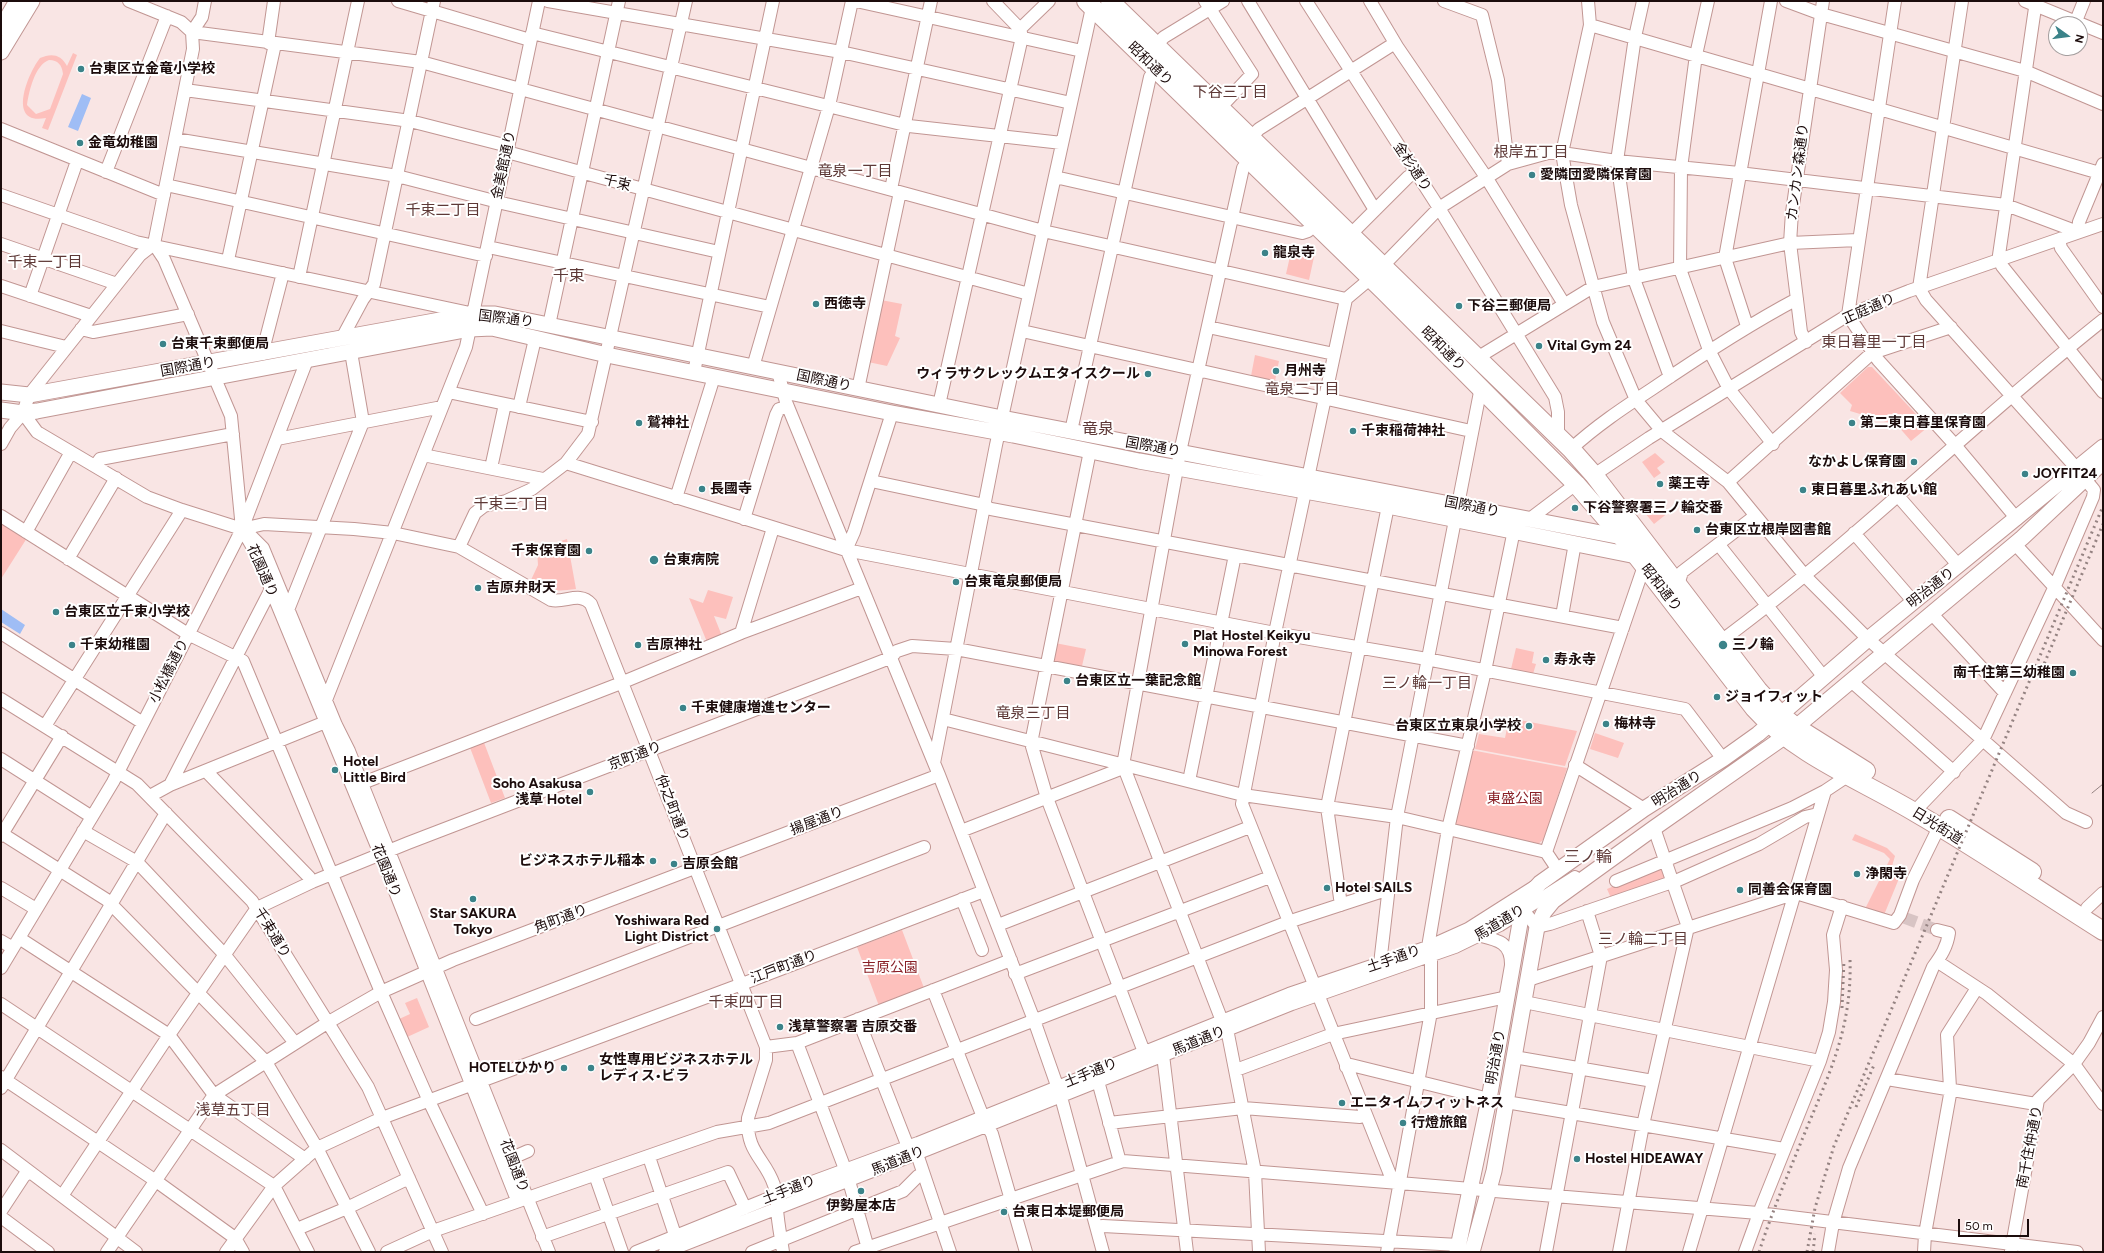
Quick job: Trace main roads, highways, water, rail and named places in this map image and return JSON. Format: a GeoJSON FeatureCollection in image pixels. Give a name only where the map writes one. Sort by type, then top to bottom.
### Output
{"type":"FeatureCollection","features":[{"type":"Feature","properties":{"kind":"highway","name":"昭和通り"},"geometry":{"type":"LineString","coordinates":[[1110,1],[1349,236],[1376,272],[1481,387],[1552,458],[1621,536],[1678,585],[1758,690],[1774,719]]}},
{"type":"Feature","properties":{"kind":"highway","name":"昭和通り"},"geometry":{"type":"LineString","coordinates":[[1090,3],[1156,70],[1315,224],[1376,272],[1477,358],[1571,449],[1594,475],[1642,555],[1754,708],[1774,719]]}},
{"type":"Feature","properties":{"kind":"highway","name":"日光街道"},"geometry":{"type":"LineString","coordinates":[[1774,719],[1849,775],[1978,837],[2103,918]]}},
{"type":"Feature","properties":{"kind":"highway","name":"日光街道"},"geometry":{"type":"LineString","coordinates":[[1790,732],[1858,766],[1918,808],[1939,827],[2103,931]]}},
{"type":"Feature","properties":{"kind":"main road"},"geometry":{"type":"LineString","coordinates":[[1,28],[17,1]]}},
{"type":"Feature","properties":{"kind":"main road"},"geometry":{"type":"LineString","coordinates":[[1,52],[32,1]]}},
{"type":"Feature","properties":{"kind":"main road","name":"国際通り"},"geometry":{"type":"LineString","coordinates":[[1,392],[29,395],[210,364],[473,314],[495,314],[939,405],[1000,425],[1090,451],[1642,555]]}},
{"type":"Feature","properties":{"kind":"main road","name":"国際通り"},"geometry":{"type":"LineString","coordinates":[[1,410],[23,413],[216,378],[470,329],[492,328],[607,355],[892,413],[1071,431],[1621,536]]}},
{"type":"Feature","properties":{"kind":"main road","name":"明治通り"},"geometry":{"type":"LineString","coordinates":[[1463,1250],[1488,1191],[1506,1102],[1537,927],[1544,912],[1554,901],[1612,858],[1790,732],[2015,544],[2103,447]]}},
{"type":"Feature","properties":{"kind":"main road","name":"明治通り"},"geometry":{"type":"LineString","coordinates":[[1463,1250],[1471,1190],[1489,1099],[1511,973],[1523,910],[1529,895],[1540,883],[1644,809],[1723,759],[1774,719],[1823,676],[2016,519],[2081,473],[2103,462]]}},
{"type":"Feature","properties":{"kind":"water"},"geometry":{"type":"Polygon","coordinates":[[[82,94],[91,98],[78,131],[68,127],[82,94]]]}},
{"type":"Feature","properties":{"kind":"water"},"geometry":{"type":"Polygon","coordinates":[[[1,609],[25,625],[20,634],[1,622],[1,609]]]}},
{"type":"Feature","properties":{"kind":"tunnel"},"geometry":{"type":"LineString","coordinates":[[1905,918],[1937,930]]}},
{"type":"Feature","properties":{"kind":"tram line"},"geometry":{"type":"LineString","coordinates":[[2092,793],[2103,784]]}},
{"type":"Feature","properties":{"kind":"railway"},"geometry":{"type":"LineString","coordinates":[[1807,1252],[1815,1208],[1834,1146],[2103,506]]}},
{"type":"Feature","properties":{"kind":"railway"},"geometry":{"type":"LineString","coordinates":[[2042,669],[2103,524]]}},
{"type":"Feature","properties":{"kind":"railway"},"geometry":{"type":"LineString","coordinates":[[1759,1252],[1782,1188],[1833,1063],[1839,1044],[1848,1004],[1850,959]]}},
{"type":"Feature","properties":{"kind":"railway"},"geometry":{"type":"LineString","coordinates":[[1842,1008],[1844,960]]}},
{"type":"Feature","properties":{"kind":"railway"},"geometry":{"type":"LineString","coordinates":[[1856,1107],[1874,1065]]}},
{"type":"Feature","properties":{"kind":"railway"},"geometry":{"type":"LineString","coordinates":[[1813,1252],[1815,1234]]}},
{"type":"Feature","properties":{"kind":"place","name":"台東区立金竜小学校"},"geometry":{"type":"Point","coordinates":[81,69]}},
{"type":"Feature","properties":{"kind":"place","name":"金竜幼稚園"},"geometry":{"type":"Point","coordinates":[80,143]}},
{"type":"Feature","properties":{"kind":"place","name":"愛隣団愛隣保育園"},"geometry":{"type":"Point","coordinates":[1532,175]}},
{"type":"Feature","properties":{"kind":"place","name":"龍泉寺"},"geometry":{"type":"Point","coordinates":[1265,253]}},
{"type":"Feature","properties":{"kind":"place","name":"西徳寺"},"geometry":{"type":"Point","coordinates":[816,304]}},
{"type":"Feature","properties":{"kind":"place","name":"下谷三郵便局"},"geometry":{"type":"Point","coordinates":[1459,306]}},
{"type":"Feature","properties":{"kind":"place","name":"台東千束郵便局"},"geometry":{"type":"Point","coordinates":[163,344]}},
{"type":"Feature","properties":{"kind":"place","name":"Vital Gym 24"},"geometry":{"type":"Point","coordinates":[1539,346]}},
{"type":"Feature","properties":{"kind":"place","name":"月州寺"},"geometry":{"type":"Point","coordinates":[1276,371]}},
{"type":"Feature","properties":{"kind":"place","name":"ウィラサクレックムエタイスクール"},"geometry":{"type":"Point","coordinates":[1148,374]}},
{"type":"Feature","properties":{"kind":"place","name":"鷲神社"},"geometry":{"type":"Point","coordinates":[639,423]}},
{"type":"Feature","properties":{"kind":"place","name":"第二東日暮里保育園"},"geometry":{"type":"Point","coordinates":[1852,423]}},
{"type":"Feature","properties":{"kind":"place","name":"千束稲荷神社"},"geometry":{"type":"Point","coordinates":[1353,431]}},
{"type":"Feature","properties":{"kind":"place","name":"なかよし保育園"},"geometry":{"type":"Point","coordinates":[1914,462]}},
{"type":"Feature","properties":{"kind":"place","name":"JOYFIT24"},"geometry":{"type":"Point","coordinates":[2025,474]}},
{"type":"Feature","properties":{"kind":"place","name":"薬王寺"},"geometry":{"type":"Point","coordinates":[1660,484]}},
{"type":"Feature","properties":{"kind":"place","name":"長國寺"},"geometry":{"type":"Point","coordinates":[702,489]}},
{"type":"Feature","properties":{"kind":"place","name":"東日暮里ふれあい館"},"geometry":{"type":"Point","coordinates":[1803,490]}},
{"type":"Feature","properties":{"kind":"place","name":"下谷警察署三ノ輪交番"},"geometry":{"type":"Point","coordinates":[1575,508]}},
{"type":"Feature","properties":{"kind":"place","name":"台東区立根岸図書館"},"geometry":{"type":"Point","coordinates":[1697,530]}},
{"type":"Feature","properties":{"kind":"place","name":"千束保育園"},"geometry":{"type":"Point","coordinates":[589,551]}},
{"type":"Feature","properties":{"kind":"place","name":"台東病院"},"geometry":{"type":"Point","coordinates":[654,560]}},
{"type":"Feature","properties":{"kind":"place","name":"台東竜泉郵便局"},"geometry":{"type":"Point","coordinates":[956,582]}},
{"type":"Feature","properties":{"kind":"place","name":"吉原弁財天"},"geometry":{"type":"Point","coordinates":[478,588]}},
{"type":"Feature","properties":{"kind":"place","name":"台東区立千束小学校"},"geometry":{"type":"Point","coordinates":[56,612]}},
{"type":"Feature","properties":{"kind":"place","name":"Plat Hostel Keikyu Minowa Forest"},"geometry":{"type":"Point","coordinates":[1185,644]}},
{"type":"Feature","properties":{"kind":"place","name":"千束幼稚園"},"geometry":{"type":"Point","coordinates":[72,645]}},
{"type":"Feature","properties":{"kind":"place","name":"吉原神社"},"geometry":{"type":"Point","coordinates":[638,645]}},
{"type":"Feature","properties":{"kind":"place","name":"三ノ輪"},"geometry":{"type":"Point","coordinates":[1723,645]}},
{"type":"Feature","properties":{"kind":"place","name":"寿永寺"},"geometry":{"type":"Point","coordinates":[1546,660]}},
{"type":"Feature","properties":{"kind":"place","name":"南千住第三幼稚園"},"geometry":{"type":"Point","coordinates":[2073,673]}},
{"type":"Feature","properties":{"kind":"place","name":"台東区立一葉記念館"},"geometry":{"type":"Point","coordinates":[1067,681]}},
{"type":"Feature","properties":{"kind":"place","name":"ジョイフィット"},"geometry":{"type":"Point","coordinates":[1717,697]}},
{"type":"Feature","properties":{"kind":"place","name":"千束健康増進センター"},"geometry":{"type":"Point","coordinates":[683,708]}},
{"type":"Feature","properties":{"kind":"place","name":"梅林寺"},"geometry":{"type":"Point","coordinates":[1606,724]}},
{"type":"Feature","properties":{"kind":"place","name":"台東区立東泉小学校"},"geometry":{"type":"Point","coordinates":[1529,726]}},
{"type":"Feature","properties":{"kind":"place","name":"Hotel Little Bird"},"geometry":{"type":"Point","coordinates":[335,770]}},
{"type":"Feature","properties":{"kind":"place","name":"Soho Asakusa 浅草 Hotel"},"geometry":{"type":"Point","coordinates":[590,792]}},
{"type":"Feature","properties":{"kind":"place","name":"ビジネスホテル稲本"},"geometry":{"type":"Point","coordinates":[653,861]}},
{"type":"Feature","properties":{"kind":"place","name":"吉原会館"},"geometry":{"type":"Point","coordinates":[674,864]}},
{"type":"Feature","properties":{"kind":"place","name":"浄閑寺"},"geometry":{"type":"Point","coordinates":[1857,874]}},
{"type":"Feature","properties":{"kind":"place","name":"Hotel SAILS"},"geometry":{"type":"Point","coordinates":[1327,888]}},
{"type":"Feature","properties":{"kind":"place","name":"同善会保育園"},"geometry":{"type":"Point","coordinates":[1740,890]}},
{"type":"Feature","properties":{"kind":"place","name":"Star SAKURA Tokyo"},"geometry":{"type":"Point","coordinates":[473,899]}},
{"type":"Feature","properties":{"kind":"place","name":"Yoshiwara Red Light District"},"geometry":{"type":"Point","coordinates":[717,929]}},
{"type":"Feature","properties":{"kind":"place","name":"浅草警察署 吉原交番"},"geometry":{"type":"Point","coordinates":[780,1027]}},
{"type":"Feature","properties":{"kind":"place","name":"HOTELひかり"},"geometry":{"type":"Point","coordinates":[564,1068]}},
{"type":"Feature","properties":{"kind":"place","name":"女性専用ビジネスホテル レディス•ビラ"},"geometry":{"type":"Point","coordinates":[591,1068]}},
{"type":"Feature","properties":{"kind":"place","name":"エニタイムフィットネス"},"geometry":{"type":"Point","coordinates":[1342,1103]}},
{"type":"Feature","properties":{"kind":"place","name":"行燈旅館"},"geometry":{"type":"Point","coordinates":[1403,1123]}},
{"type":"Feature","properties":{"kind":"place","name":"Hostel HIDEAWAY"},"geometry":{"type":"Point","coordinates":[1577,1159]}},
{"type":"Feature","properties":{"kind":"place","name":"伊勢屋本店"},"geometry":{"type":"Point","coordinates":[861,1191]}},
{"type":"Feature","properties":{"kind":"place","name":"台東日本堤郵便局"},"geometry":{"type":"Point","coordinates":[1004,1212]}},
{"type":"Feature","properties":{"kind":"district","name":"下谷三丁目"},"geometry":{"type":"Point","coordinates":[1230,93]}},
{"type":"Feature","properties":{"kind":"district","name":"根岸五丁目"},"geometry":{"type":"Point","coordinates":[1531,153]}},
{"type":"Feature","properties":{"kind":"district","name":"竜泉一丁目"},"geometry":{"type":"Point","coordinates":[855,172]}},
{"type":"Feature","properties":{"kind":"district","name":"千束二丁目"},"geometry":{"type":"Point","coordinates":[443,211]}},
{"type":"Feature","properties":{"kind":"district","name":"千束一丁目"},"geometry":{"type":"Point","coordinates":[45,263]}},
{"type":"Feature","properties":{"kind":"district","name":"千束"},"geometry":{"type":"Point","coordinates":[569,276]}},
{"type":"Feature","properties":{"kind":"district","name":"東日暮里一丁目"},"geometry":{"type":"Point","coordinates":[1874,343]}},
{"type":"Feature","properties":{"kind":"district","name":"竜泉二丁目"},"geometry":{"type":"Point","coordinates":[1302,390]}},
{"type":"Feature","properties":{"kind":"district","name":"竜泉"},"geometry":{"type":"Point","coordinates":[1098,429]}},
{"type":"Feature","properties":{"kind":"district","name":"千束三丁目"},"geometry":{"type":"Point","coordinates":[511,505]}},
{"type":"Feature","properties":{"kind":"district","name":"三ノ輪一丁目"},"geometry":{"type":"Point","coordinates":[1427,684]}},
{"type":"Feature","properties":{"kind":"district","name":"竜泉三丁目"},"geometry":{"type":"Point","coordinates":[1033,714]}},
{"type":"Feature","properties":{"kind":"district","name":"三ノ輪"},"geometry":{"type":"Point","coordinates":[1588,857]}},
{"type":"Feature","properties":{"kind":"district","name":"三ノ輪二丁目"},"geometry":{"type":"Point","coordinates":[1643,940]}},
{"type":"Feature","properties":{"kind":"district","name":"千束四丁目"},"geometry":{"type":"Point","coordinates":[746,1003]}},
{"type":"Feature","properties":{"kind":"district","name":"浅草五丁目"},"geometry":{"type":"Point","coordinates":[233,1111]}},
{"type":"Feature","properties":{"kind":"park label","name":"東盛公園"},"geometry":{"type":"Point","coordinates":[1515,799]}},
{"type":"Feature","properties":{"kind":"park label","name":"吉原公園"},"geometry":{"type":"Point","coordinates":[890,968]}}]}
